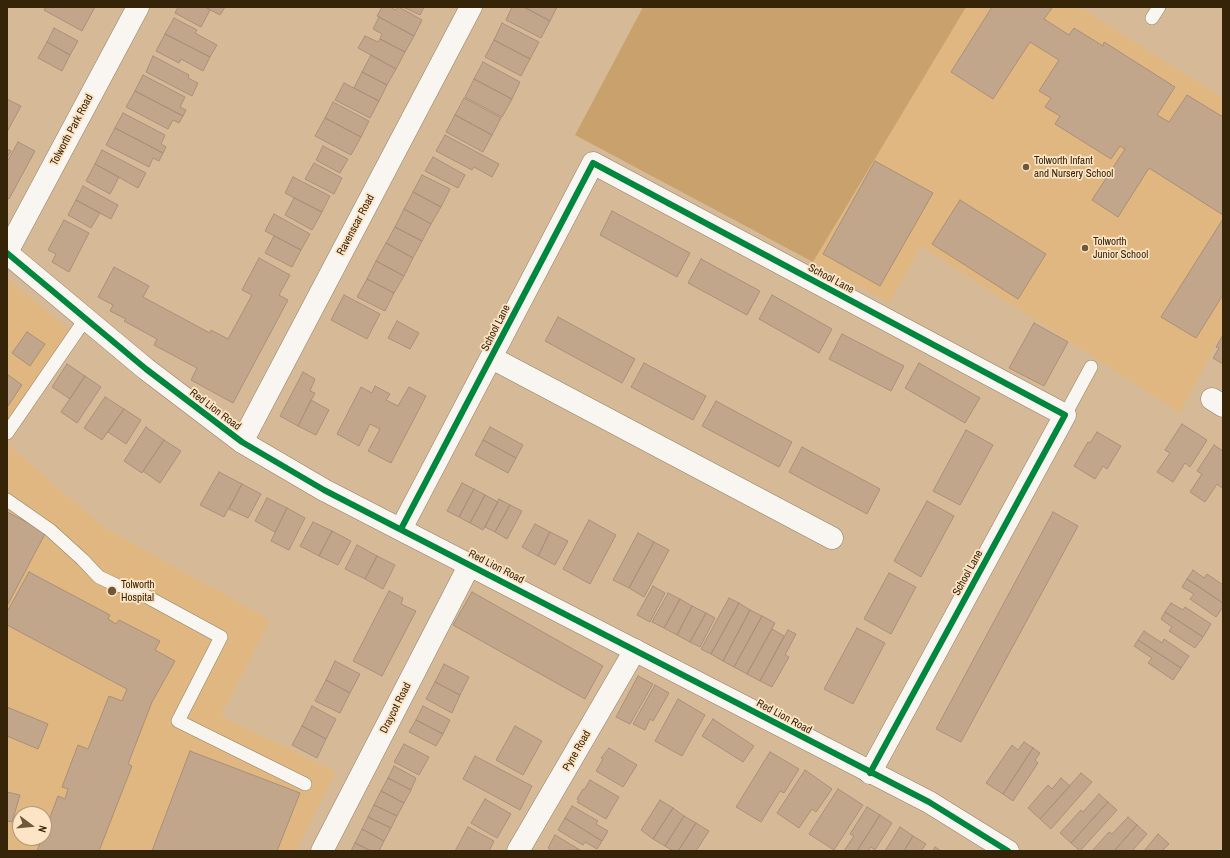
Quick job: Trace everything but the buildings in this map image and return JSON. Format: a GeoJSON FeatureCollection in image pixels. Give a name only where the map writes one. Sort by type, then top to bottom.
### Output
{"type":"FeatureCollection","features":[{"type":"Feature","properties":{"kind":"street","name":"Tolworth Park Road"},"geometry":{"type":"LineString","coordinates":[[7,252],[138,7]]}},
{"type":"Feature","properties":{"kind":"street","name":"Ravenscar Road"},"geometry":{"type":"LineString","coordinates":[[242,442],[471,7]]}},
{"type":"Feature","properties":{"kind":"street","name":"School Lane"},"geometry":{"type":"LineString","coordinates":[[401,529],[492,358],[593,162],[1065,415],[870,773]]}},
{"type":"Feature","properties":{"kind":"street","name":"Red Lion Road"},"geometry":{"type":"LineString","coordinates":[[7,252],[146,369],[242,442],[324,490],[470,564],[870,773],[929,802],[1008,851]]}},
{"type":"Feature","properties":{"kind":"street","name":"School Lane"},"geometry":{"type":"LineString","coordinates":[[492,358],[832,538]]}},
{"type":"Feature","properties":{"kind":"street","name":"Draycot Road"},"geometry":{"type":"LineString","coordinates":[[322,851],[470,564]]}},
{"type":"Feature","properties":{"kind":"street","name":"Pyne Road"},"geometry":{"type":"LineString","coordinates":[[518,851],[635,650]]}},
{"type":"Feature","properties":{"kind":"lane"},"geometry":{"type":"LineString","coordinates":[[7,433],[86,318]]}},
{"type":"Feature","properties":{"kind":"lane"},"geometry":{"type":"LineString","coordinates":[[1065,415],[1091,367]]}},
{"type":"Feature","properties":{"kind":"lane"},"geometry":{"type":"LineString","coordinates":[[7,500],[50,530],[83,560],[99,578],[116,585],[131,588],[221,637],[178,721],[305,784]]}},
{"type":"Feature","properties":{"kind":"shaded area"},"geometry":{"type":"Polygon","coordinates":[[[643,7],[966,7],[813,262],[575,135],[643,7]]]}},
{"type":"Feature","properties":{"kind":"shaded area"},"geometry":{"type":"Polygon","coordinates":[[[966,7],[1080,7],[1223,98],[1223,332],[1180,413],[921,246],[890,303],[813,262],[966,7]]]}},
{"type":"Feature","properties":{"kind":"shaded area","name":"Tolworth Hospital"},"geometry":{"type":"Polygon","coordinates":[[[7,278],[79,338],[8,445],[105,528],[270,620],[221,716],[336,772],[296,851],[7,851],[7,278]]]}},
{"type":"Feature","properties":{"kind":"cycle path"},"geometry":{"type":"LineString","coordinates":[[401,529],[593,163],[1065,415],[870,773]]}},
{"type":"Feature","properties":{"kind":"cycle path"},"geometry":{"type":"LineString","coordinates":[[7,253],[146,369],[242,442],[324,490],[929,802],[1008,851]]}},
{"type":"Feature","properties":{"kind":"place","name":"Tolworth Infant and Nursery School"},"geometry":{"type":"Point","coordinates":[1026,167]}},
{"type":"Feature","properties":{"kind":"place","name":"Tolworth Junior School"},"geometry":{"type":"Point","coordinates":[1085,248]}},
{"type":"Feature","properties":{"kind":"place","name":"Tolworth Hospital"},"geometry":{"type":"Point","coordinates":[112,591]}}]}
